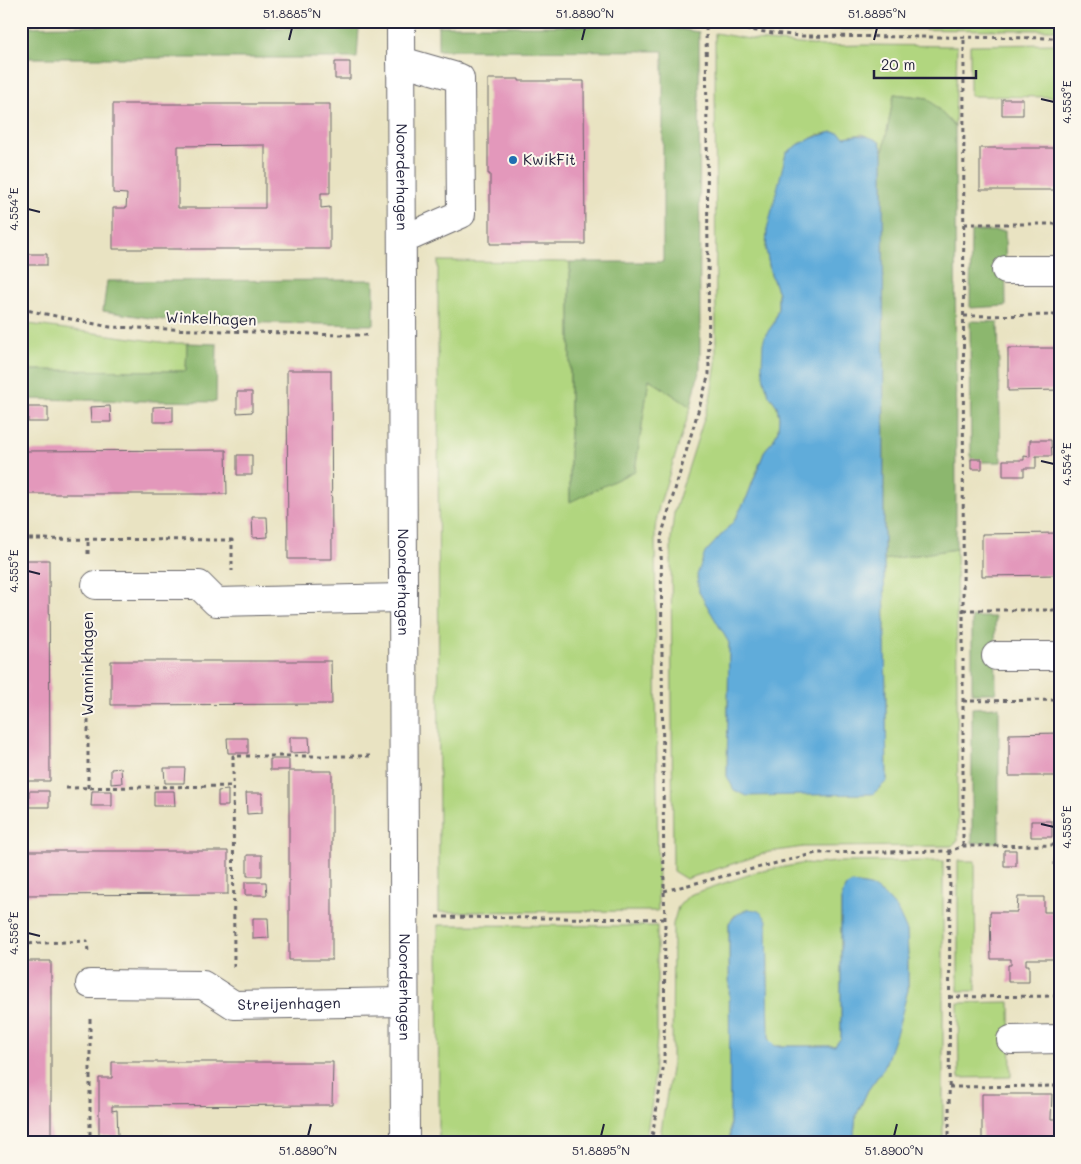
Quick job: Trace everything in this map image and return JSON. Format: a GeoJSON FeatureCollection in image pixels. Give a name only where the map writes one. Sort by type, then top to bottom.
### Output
{"type":"FeatureCollection","features":[{"type":"Feature","properties":{"kind":"street","name":"Noorderhagen"},"geometry":{"type":"LineString","coordinates":[[401,21],[405,1143]]}},
{"type":"Feature","properties":{"kind":"street"},"geometry":{"type":"LineString","coordinates":[[401,61],[460,78],[461,204],[461,214],[402,240]]}},
{"type":"Feature","properties":{"kind":"street"},"geometry":{"type":"LineString","coordinates":[[1006,270],[1060,270]]}},
{"type":"Feature","properties":{"kind":"street"},"geometry":{"type":"LineString","coordinates":[[96,585],[199,585],[216,602],[403,598]]}},
{"type":"Feature","properties":{"kind":"street"},"geometry":{"type":"LineString","coordinates":[[996,656],[1060,656]]}},
{"type":"Feature","properties":{"kind":"street","name":"Streijenhagen"},"geometry":{"type":"LineString","coordinates":[[90,984],[202,985],[234,1005],[404,1002]]}},
{"type":"Feature","properties":{"kind":"street"},"geometry":{"type":"LineString","coordinates":[[1011,1040],[1060,1039]]}},
{"type":"Feature","properties":{"kind":"path"},"geometry":{"type":"LineString","coordinates":[[674,21],[706,23],[798,36],[1060,38]]}},
{"type":"Feature","properties":{"kind":"path"},"geometry":{"type":"LineString","coordinates":[[651,1143],[664,1063],[665,919],[661,537],[708,374],[706,23]]}},
{"type":"Feature","properties":{"kind":"path"},"geometry":{"type":"LineString","coordinates":[[963,846],[964,38]]}},
{"type":"Feature","properties":{"kind":"path"},"geometry":{"type":"LineString","coordinates":[[964,224],[1060,224]]}},
{"type":"Feature","properties":{"kind":"path","name":"Winkelhagen"},"geometry":{"type":"LineString","coordinates":[[21,309],[110,327],[341,335],[402,334]]}},
{"type":"Feature","properties":{"kind":"path"},"geometry":{"type":"LineString","coordinates":[[964,316],[1060,314]]}},
{"type":"Feature","properties":{"kind":"path"},"geometry":{"type":"LineString","coordinates":[[21,539],[232,540],[232,602]]}},
{"type":"Feature","properties":{"kind":"path"},"geometry":{"type":"LineString","coordinates":[[88,540],[88,558]]}},
{"type":"Feature","properties":{"kind":"path"},"geometry":{"type":"LineString","coordinates":[[963,610],[1060,610]]}},
{"type":"Feature","properties":{"kind":"path","name":"Wanninkhagen"},"geometry":{"type":"LineString","coordinates":[[88,615],[88,788]]}},
{"type":"Feature","properties":{"kind":"path"},"geometry":{"type":"LineString","coordinates":[[963,701],[1060,700]]}},
{"type":"Feature","properties":{"kind":"path"},"geometry":{"type":"LineString","coordinates":[[234,1005],[233,756],[403,756]]}},
{"type":"Feature","properties":{"kind":"path"},"geometry":{"type":"LineString","coordinates":[[66,788],[233,786]]}},
{"type":"Feature","properties":{"kind":"path"},"geometry":{"type":"LineString","coordinates":[[664,891],[817,853],[950,851],[963,846],[1060,845]]}},
{"type":"Feature","properties":{"kind":"path"},"geometry":{"type":"LineString","coordinates":[[949,1143],[950,851]]}},
{"type":"Feature","properties":{"kind":"path"},"geometry":{"type":"LineString","coordinates":[[404,917],[665,919]]}},
{"type":"Feature","properties":{"kind":"path"},"geometry":{"type":"LineString","coordinates":[[21,944],[87,941],[90,984],[90,1143]]}},
{"type":"Feature","properties":{"kind":"path"},"geometry":{"type":"LineString","coordinates":[[950,997],[1060,996]]}},
{"type":"Feature","properties":{"kind":"path"},"geometry":{"type":"LineString","coordinates":[[949,1087],[1060,1086]]}},
{"type":"Feature","properties":{"kind":"green space"},"geometry":{"type":"Polygon","coordinates":[[[725,21],[1060,21],[1060,30],[779,29],[725,21]]]}},
{"type":"Feature","properties":{"kind":"green space"},"geometry":{"type":"Polygon","coordinates":[[[438,26],[641,26],[699,32],[700,367],[691,407],[649,379],[635,471],[570,502],[570,262],[663,262],[663,51],[438,50],[438,26]]]}},
{"type":"Feature","properties":{"kind":"green space"},"geometry":{"type":"Polygon","coordinates":[[[21,27],[359,28],[357,58],[21,58],[21,27]]]}},
{"type":"Feature","properties":{"kind":"green space"},"geometry":{"type":"Polygon","coordinates":[[[715,33],[755,40],[822,46],[957,46],[955,127],[928,98],[894,94],[883,153],[880,142],[862,134],[844,137],[833,132],[818,135],[799,144],[767,230],[766,250],[771,275],[778,293],[778,308],[774,323],[766,334],[769,395],[777,406],[779,417],[778,430],[773,441],[765,450],[747,497],[734,521],[705,553],[699,592],[729,642],[727,776],[887,781],[884,560],[956,549],[958,840],[952,846],[803,847],[769,852],[686,879],[673,871],[671,539],[674,513],[710,400],[716,364],[715,33]]]}},
{"type":"Feature","properties":{"kind":"green space"},"geometry":{"type":"Polygon","coordinates":[[[1060,44],[1060,97],[970,96],[970,45],[1060,44]]]}},
{"type":"Feature","properties":{"kind":"green space"},"geometry":{"type":"Polygon","coordinates":[[[894,94],[928,98],[955,127],[956,549],[884,560],[883,153],[894,94]]]}},
{"type":"Feature","properties":{"kind":"green space"},"geometry":{"type":"Polygon","coordinates":[[[971,231],[1005,231],[1006,306],[970,308],[971,231]]]}},
{"type":"Feature","properties":{"kind":"green space"},"geometry":{"type":"Polygon","coordinates":[[[438,261],[570,262],[570,501],[635,470],[649,379],[691,407],[659,506],[655,529],[658,911],[439,912],[438,261]]]}},
{"type":"Feature","properties":{"kind":"green space"},"geometry":{"type":"Polygon","coordinates":[[[374,280],[374,325],[170,321],[103,311],[107,281],[374,280]]]}},
{"type":"Feature","properties":{"kind":"green space"},"geometry":{"type":"Polygon","coordinates":[[[970,321],[998,322],[1001,462],[971,462],[970,321]]]}},
{"type":"Feature","properties":{"kind":"green space"},"geometry":{"type":"Polygon","coordinates":[[[21,323],[168,343],[187,343],[186,371],[21,370],[21,323]]]}},
{"type":"Feature","properties":{"kind":"green space"},"geometry":{"type":"Polygon","coordinates":[[[187,343],[217,344],[216,402],[21,399],[21,370],[186,371],[187,343]]]}},
{"type":"Feature","properties":{"kind":"green space"},"geometry":{"type":"Polygon","coordinates":[[[972,617],[995,617],[995,693],[972,693],[972,617]]]}},
{"type":"Feature","properties":{"kind":"green space"},"geometry":{"type":"Polygon","coordinates":[[[999,707],[999,842],[972,843],[972,708],[999,707]]]}},
{"type":"Feature","properties":{"kind":"green space"},"geometry":{"type":"Polygon","coordinates":[[[943,861],[943,1143],[855,1143],[856,1116],[868,1090],[884,1068],[908,990],[908,957],[907,931],[884,895],[870,886],[852,883],[841,900],[841,1038],[835,1046],[774,1046],[769,1040],[767,920],[735,915],[729,923],[730,1143],[659,1143],[672,1063],[673,924],[678,907],[689,895],[757,872],[806,863],[943,861]]]}},
{"type":"Feature","properties":{"kind":"green space"},"geometry":{"type":"Polygon","coordinates":[[[958,861],[975,861],[976,991],[958,991],[958,861]]]}},
{"type":"Feature","properties":{"kind":"green space"},"geometry":{"type":"Polygon","coordinates":[[[438,925],[657,926],[657,1037],[652,1102],[645,1143],[439,1143],[438,925]]]}},
{"type":"Feature","properties":{"kind":"green space"},"geometry":{"type":"Polygon","coordinates":[[[1010,1002],[1011,1077],[959,1078],[958,1003],[1010,1002]]]}},
{"type":"Feature","properties":{"kind":"water"},"geometry":{"type":"Polygon","coordinates":[[[833,132],[839,133],[844,137],[867,136],[880,142],[883,153],[884,560],[887,781],[873,794],[747,796],[734,790],[727,776],[729,643],[699,592],[697,575],[705,553],[734,521],[747,497],[765,450],[773,441],[778,430],[779,417],[777,406],[769,395],[762,366],[763,343],[766,334],[774,323],[778,308],[778,293],[771,275],[766,250],[767,230],[786,153],[808,140],[833,132]]]}},
{"type":"Feature","properties":{"kind":"water"},"geometry":{"type":"Polygon","coordinates":[[[852,883],[870,886],[884,895],[897,909],[907,931],[908,957],[908,990],[898,1028],[884,1068],[868,1090],[856,1116],[855,1143],[730,1143],[729,923],[738,914],[749,909],[759,912],[767,920],[769,1040],[775,1046],[835,1046],[841,1038],[841,900],[845,887],[852,883]]]}},
{"type":"Feature","properties":{"kind":"building"},"geometry":{"type":"Polygon","coordinates":[[[335,62],[350,62],[350,79],[335,79],[335,62]]]}},
{"type":"Feature","properties":{"kind":"building"},"geometry":{"type":"Polygon","coordinates":[[[488,79],[584,81],[585,244],[490,244],[488,79]]]}},
{"type":"Feature","properties":{"kind":"building"},"geometry":{"type":"Polygon","coordinates":[[[1002,99],[1023,99],[1023,115],[1002,115],[1002,99]]]}},
{"type":"Feature","properties":{"kind":"building"},"geometry":{"type":"Polygon","coordinates":[[[113,104],[330,104],[330,193],[321,193],[321,208],[330,207],[330,249],[113,249],[113,208],[126,208],[127,194],[113,193],[113,104]],[[265,145],[178,146],[178,208],[265,208],[265,145]]]}},
{"type":"Feature","properties":{"kind":"building"},"geometry":{"type":"Polygon","coordinates":[[[980,148],[1060,148],[1060,190],[980,190],[980,148]]]}},
{"type":"Feature","properties":{"kind":"building"},"geometry":{"type":"Polygon","coordinates":[[[25,254],[47,254],[47,265],[25,265],[25,254]]]}},
{"type":"Feature","properties":{"kind":"building"},"geometry":{"type":"Polygon","coordinates":[[[1008,348],[1060,348],[1060,390],[1008,391],[1008,348]]]}},
{"type":"Feature","properties":{"kind":"building"},"geometry":{"type":"Polygon","coordinates":[[[287,370],[331,370],[332,559],[288,559],[287,370]]]}},
{"type":"Feature","properties":{"kind":"building"},"geometry":{"type":"Polygon","coordinates":[[[237,392],[252,392],[252,412],[237,413],[237,392]]]}},
{"type":"Feature","properties":{"kind":"building"},"geometry":{"type":"Polygon","coordinates":[[[110,406],[111,422],[91,422],[90,407],[110,406]]]}},
{"type":"Feature","properties":{"kind":"building"},"geometry":{"type":"Polygon","coordinates":[[[173,406],[173,422],[153,422],[153,407],[173,406]]]}},
{"type":"Feature","properties":{"kind":"building"},"geometry":{"type":"Polygon","coordinates":[[[28,407],[48,407],[48,422],[28,422],[28,407]]]}},
{"type":"Feature","properties":{"kind":"building"},"geometry":{"type":"Polygon","coordinates":[[[1030,440],[1051,440],[1052,456],[1036,456],[1036,468],[1024,468],[1024,476],[1003,476],[1003,460],[1024,460],[1024,456],[1030,457],[1030,440]]]}},
{"type":"Feature","properties":{"kind":"building"},"geometry":{"type":"Polygon","coordinates":[[[226,450],[227,494],[21,494],[21,451],[226,450]]]}},
{"type":"Feature","properties":{"kind":"building"},"geometry":{"type":"Polygon","coordinates":[[[237,455],[252,455],[252,475],[237,475],[237,455]]]}},
{"type":"Feature","properties":{"kind":"building"},"geometry":{"type":"Polygon","coordinates":[[[971,459],[982,459],[982,469],[971,469],[971,459]]]}},
{"type":"Feature","properties":{"kind":"building"},"geometry":{"type":"Polygon","coordinates":[[[252,517],[267,517],[268,537],[253,538],[252,517]]]}},
{"type":"Feature","properties":{"kind":"building"},"geometry":{"type":"Polygon","coordinates":[[[1060,533],[1060,575],[982,576],[982,534],[1060,533]]]}},
{"type":"Feature","properties":{"kind":"building"},"geometry":{"type":"Polygon","coordinates":[[[21,560],[49,560],[50,781],[21,781],[21,560]]]}},
{"type":"Feature","properties":{"kind":"building"},"geometry":{"type":"Polygon","coordinates":[[[111,661],[331,661],[332,704],[111,705],[111,661]]]}},
{"type":"Feature","properties":{"kind":"building"},"geometry":{"type":"Polygon","coordinates":[[[1060,733],[1060,776],[1009,776],[1009,734],[1060,733]]]}},
{"type":"Feature","properties":{"kind":"building"},"geometry":{"type":"Polygon","coordinates":[[[290,737],[309,737],[310,752],[290,753],[290,737]]]}},
{"type":"Feature","properties":{"kind":"building"},"geometry":{"type":"Polygon","coordinates":[[[227,738],[248,738],[248,753],[228,753],[227,738]]]}},
{"type":"Feature","properties":{"kind":"building"},"geometry":{"type":"Polygon","coordinates":[[[270,759],[289,759],[289,770],[270,770],[270,759]]]}},
{"type":"Feature","properties":{"kind":"building"},"geometry":{"type":"Polygon","coordinates":[[[121,768],[122,783],[111,784],[111,769],[121,768]]]}},
{"type":"Feature","properties":{"kind":"building"},"geometry":{"type":"Polygon","coordinates":[[[164,768],[185,768],[184,783],[165,783],[164,768]]]}},
{"type":"Feature","properties":{"kind":"building"},"geometry":{"type":"Polygon","coordinates":[[[289,771],[332,771],[332,960],[289,960],[289,771]]]}},
{"type":"Feature","properties":{"kind":"building"},"geometry":{"type":"Polygon","coordinates":[[[228,790],[228,806],[218,806],[218,791],[228,790]]]}},
{"type":"Feature","properties":{"kind":"building"},"geometry":{"type":"Polygon","coordinates":[[[29,791],[49,791],[49,807],[29,807],[29,791]]]}},
{"type":"Feature","properties":{"kind":"building"},"geometry":{"type":"Polygon","coordinates":[[[92,791],[112,791],[112,806],[91,806],[92,791]]]}},
{"type":"Feature","properties":{"kind":"building"},"geometry":{"type":"Polygon","coordinates":[[[154,791],[174,791],[175,806],[154,806],[154,791]]]}},
{"type":"Feature","properties":{"kind":"building"},"geometry":{"type":"Polygon","coordinates":[[[246,793],[262,793],[262,813],[247,814],[246,793]]]}},
{"type":"Feature","properties":{"kind":"building"},"geometry":{"type":"Polygon","coordinates":[[[1031,821],[1052,821],[1052,837],[1031,837],[1031,821]]]}},
{"type":"Feature","properties":{"kind":"building"},"geometry":{"type":"Polygon","coordinates":[[[1055,848],[1060,848],[1060,865],[1054,865],[1055,848]]]}},
{"type":"Feature","properties":{"kind":"building"},"geometry":{"type":"Polygon","coordinates":[[[1004,850],[1016,850],[1016,866],[1004,866],[1004,850]]]}},
{"type":"Feature","properties":{"kind":"building"},"geometry":{"type":"Polygon","coordinates":[[[21,851],[228,851],[228,894],[21,895],[21,851]]]}},
{"type":"Feature","properties":{"kind":"building"},"geometry":{"type":"Polygon","coordinates":[[[247,855],[262,855],[262,876],[247,876],[247,855]]]}},
{"type":"Feature","properties":{"kind":"building"},"geometry":{"type":"Polygon","coordinates":[[[245,882],[266,882],[267,895],[245,895],[245,882]]]}},
{"type":"Feature","properties":{"kind":"building"},"geometry":{"type":"Polygon","coordinates":[[[1018,897],[1044,897],[1044,912],[1060,912],[1060,959],[1026,959],[1026,965],[1029,965],[1029,982],[1008,982],[1008,965],[1011,965],[1011,959],[991,959],[990,912],[1017,912],[1018,897]]]}},
{"type":"Feature","properties":{"kind":"building"},"geometry":{"type":"Polygon","coordinates":[[[253,918],[268,918],[269,938],[253,939],[253,918]]]}},
{"type":"Feature","properties":{"kind":"building"},"geometry":{"type":"Polygon","coordinates":[[[21,961],[51,961],[51,1143],[21,1143],[21,961]]]}},
{"type":"Feature","properties":{"kind":"building"},"geometry":{"type":"Polygon","coordinates":[[[112,1062],[333,1062],[332,1105],[112,1106],[112,1111],[117,1110],[118,1136],[99,1136],[99,1078],[112,1078],[112,1062]]]}},
{"type":"Feature","properties":{"kind":"building"},"geometry":{"type":"Polygon","coordinates":[[[982,1094],[1052,1094],[1051,1119],[1060,1119],[1060,1143],[982,1143],[982,1094]]]}},
{"type":"Feature","properties":{"kind":"building"},"geometry":{"type":"Polygon","coordinates":[[[248,1138],[248,1143],[228,1143],[228,1139],[248,1138]]]}},
{"type":"Feature","properties":{"kind":"building"},"geometry":{"type":"Polygon","coordinates":[[[290,1138],[310,1138],[310,1143],[290,1143],[290,1138]]]}},
{"type":"Feature","properties":{"kind":"place","name":"KwikFit"},"geometry":{"type":"Point","coordinates":[513,160]}}]}
